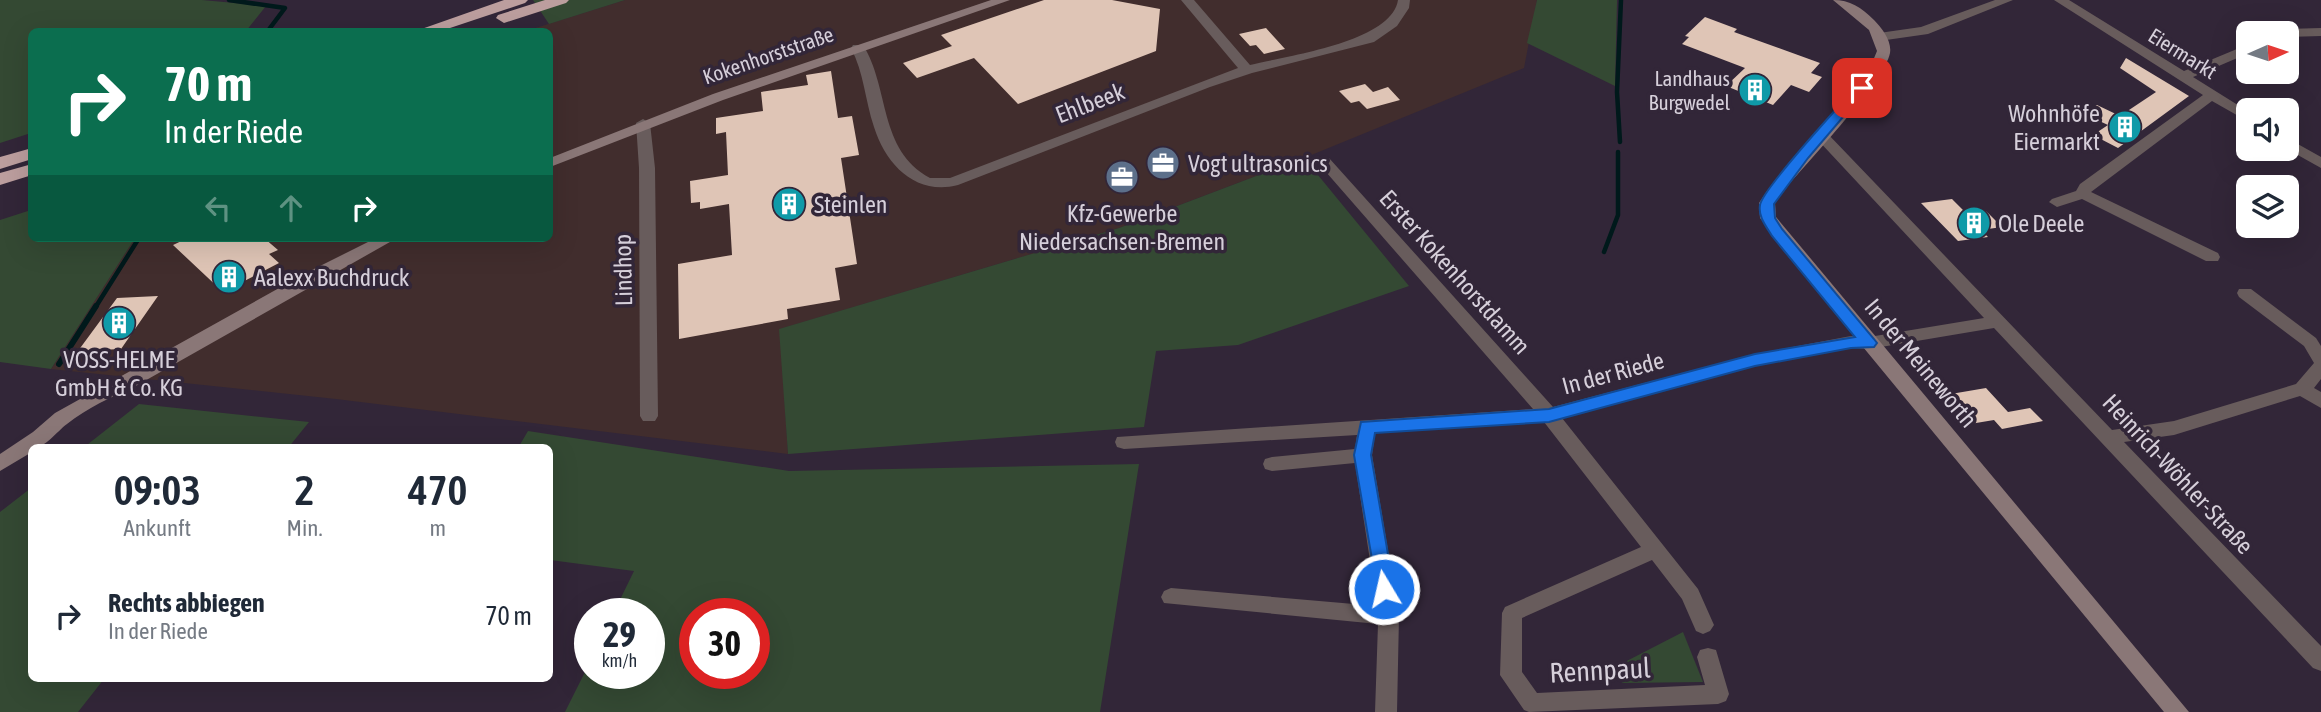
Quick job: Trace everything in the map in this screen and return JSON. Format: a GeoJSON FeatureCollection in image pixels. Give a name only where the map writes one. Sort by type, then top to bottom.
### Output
{"type":"FeatureCollection","features":[{"type":"Feature","properties":{"kind":"highway"},"geometry":{"type":"LineString","coordinates":[[433,28],[520,0]]}},
{"type":"Feature","properties":{"kind":"highway"},"geometry":{"type":"LineString","coordinates":[[474,28],[561,0]]}},
{"type":"Feature","properties":{"kind":"highway"},"geometry":{"type":"LineString","coordinates":[[0,163],[28,154]]}},
{"type":"Feature","properties":{"kind":"highway"},"geometry":{"type":"LineString","coordinates":[[0,179],[28,170]]}},
{"type":"Feature","properties":{"kind":"main road","name":"Kokenhorststraße"},"geometry":{"type":"LineString","coordinates":[[553,162],[643,123],[1004,0]]}},
{"type":"Feature","properties":{"kind":"main road"},"geometry":{"type":"LineString","coordinates":[[1839,0],[1865,18],[1879,37]]}},
{"type":"Feature","properties":{"kind":"main road","name":"In der Meineworth"},"geometry":{"type":"LineString","coordinates":[[1879,37],[1884,48],[1883,58],[1862,88],[1772,194],[1767,203],[1768,218],[1869,343],[2178,712]]}},
{"type":"Feature","properties":{"kind":"main road"},"geometry":{"type":"LineString","coordinates":[[30,444],[66,427],[103,404],[128,383],[300,284],[381,242]]}},
{"type":"Feature","properties":{"kind":"main road"},"geometry":{"type":"LineString","coordinates":[[0,464],[28,445]]}},
{"type":"Feature","properties":{"kind":"street"},"geometry":{"type":"LineString","coordinates":[[1187,0],[1247,70]]}},
{"type":"Feature","properties":{"kind":"street","name":"Ehlbeek"},"geometry":{"type":"LineString","coordinates":[[858,48],[869,74],[881,129],[905,167],[916,178],[928,183],[953,182],[1124,114],[1247,70],[1369,39],[1392,23],[1403,8],[1404,0]]}},
{"type":"Feature","properties":{"kind":"street"},"geometry":{"type":"LineString","coordinates":[[1879,37],[1923,31],[2007,0]]}},
{"type":"Feature","properties":{"kind":"street","name":"Eiermarkt"},"geometry":{"type":"LineString","coordinates":[[2060,0],[2236,110]]}},
{"type":"Feature","properties":{"kind":"street"},"geometry":{"type":"LineString","coordinates":[[2300,33],[2321,32]]}},
{"type":"Feature","properties":{"kind":"street"},"geometry":{"type":"LineString","coordinates":[[2182,77],[2236,54]]}},
{"type":"Feature","properties":{"kind":"street"},"geometry":{"type":"LineString","coordinates":[[2083,194],[2085,187],[2212,95]]}},
{"type":"Feature","properties":{"kind":"street","name":"Lindhop"},"geometry":{"type":"LineString","coordinates":[[643,123],[647,168],[649,416]]}},
{"type":"Feature","properties":{"kind":"street","name":"Heinrich-Wöhler-Straße"},"geometry":{"type":"LineString","coordinates":[[1821,135],[2321,660]]}},
{"type":"Feature","properties":{"kind":"street"},"geometry":{"type":"LineString","coordinates":[[2299,149],[2321,163]]}},
{"type":"Feature","properties":{"kind":"street","name":"Erster Kokenhorstdamm"},"geometry":{"type":"LineString","coordinates":[[1324,162],[1549,415]]}},
{"type":"Feature","properties":{"kind":"street"},"geometry":{"type":"LineString","coordinates":[[2057,202],[2083,194],[2212,257]]}},
{"type":"Feature","properties":{"kind":"street"},"geometry":{"type":"LineString","coordinates":[[2245,293],[2310,342],[2321,360]]}},
{"type":"Feature","properties":{"kind":"street"},"geometry":{"type":"LineString","coordinates":[[1869,343],[2000,321]]}},
{"type":"Feature","properties":{"kind":"street","name":"In der Riede"},"geometry":{"type":"LineString","coordinates":[[1124,442],[1549,415],[1755,360],[1851,342],[1869,343]]}},
{"type":"Feature","properties":{"kind":"street"},"geometry":{"type":"LineString","coordinates":[[2110,437],[2174,428],[2302,389],[2321,367]]}},
{"type":"Feature","properties":{"kind":"street"},"geometry":{"type":"LineString","coordinates":[[2302,389],[2321,401]]}},
{"type":"Feature","properties":{"kind":"street"},"geometry":{"type":"LineString","coordinates":[[1549,415],[1691,595],[1703,625]]}},
{"type":"Feature","properties":{"kind":"street"},"geometry":{"type":"LineString","coordinates":[[1367,427],[1363,455],[1389,616],[1386,712]]}},
{"type":"Feature","properties":{"kind":"street"},"geometry":{"type":"LineString","coordinates":[[1272,464],[1363,455]]}},
{"type":"Feature","properties":{"kind":"street","name":"Rennpaul"},"geometry":{"type":"LineString","coordinates":[[1654,550],[1512,613],[1511,675],[1532,704],[1718,694],[1708,657]]}},
{"type":"Feature","properties":{"kind":"street"},"geometry":{"type":"LineString","coordinates":[[1171,597],[1389,616]]}},
{"type":"Feature","properties":{"kind":"shaded area"},"geometry":{"type":"Polygon","coordinates":[[[625,0],[1537,0],[1524,68],[1304,158],[1119,228],[780,329],[788,454],[336,399],[51,369],[132,242],[553,242],[553,28],[536,28],[625,0]]]}},
{"type":"Feature","properties":{"kind":"green space"},"geometry":{"type":"Polygon","coordinates":[[[0,0],[202,0],[266,6],[248,28],[28,28],[28,134],[0,143],[0,0]]]}},
{"type":"Feature","properties":{"kind":"green space"},"geometry":{"type":"Polygon","coordinates":[[[533,0],[625,0],[549,24],[533,0]]]}},
{"type":"Feature","properties":{"kind":"green space"},"geometry":{"type":"Polygon","coordinates":[[[1537,0],[1617,0],[1615,86],[1527,43],[1537,0]]]}},
{"type":"Feature","properties":{"kind":"green space"},"geometry":{"type":"Polygon","coordinates":[[[1304,158],[1409,286],[1238,345],[1156,351],[1144,427],[788,454],[779,329],[1119,228],[1304,158]]]}},
{"type":"Feature","properties":{"kind":"green space"},"geometry":{"type":"Polygon","coordinates":[[[28,211],[28,242],[132,242],[51,369],[0,362],[0,220],[28,211]]]}},
{"type":"Feature","properties":{"kind":"green space"},"geometry":{"type":"Polygon","coordinates":[[[139,404],[309,422],[291,444],[88,444],[139,404]]]}},
{"type":"Feature","properties":{"kind":"green space"},"geometry":{"type":"Polygon","coordinates":[[[528,431],[789,471],[1139,464],[1100,712],[565,712],[576,689],[665,689],[665,598],[621,598],[634,571],[553,560],[553,444],[520,444],[528,431]]]}},
{"type":"Feature","properties":{"kind":"green space"},"geometry":{"type":"Polygon","coordinates":[[[28,490],[28,682],[102,682],[78,712],[0,712],[0,512],[28,490]]]}},
{"type":"Feature","properties":{"kind":"green space"},"geometry":{"type":"Polygon","coordinates":[[[1683,632],[1703,682],[1622,683],[1617,666],[1683,632]]]}},
{"type":"Feature","properties":{"kind":"building"},"geometry":{"type":"Polygon","coordinates":[[[1044,0],[1112,0],[1160,9],[1156,51],[1018,104],[974,58],[917,78],[903,63],[952,46],[941,35],[1044,0]]]}},
{"type":"Feature","properties":{"kind":"building"},"geometry":{"type":"Polygon","coordinates":[[[1705,17],[1737,29],[1734,32],[1820,63],[1811,73],[1822,77],[1809,92],[1791,85],[1773,105],[1726,86],[1745,68],[1682,44],[1689,37],[1685,36],[1705,17]]]}},
{"type":"Feature","properties":{"kind":"building"},"geometry":{"type":"Polygon","coordinates":[[[1266,28],[1285,49],[1264,54],[1256,45],[1250,46],[1239,34],[1266,28]]]}},
{"type":"Feature","properties":{"kind":"building"},"geometry":{"type":"Polygon","coordinates":[[[2126,58],[2189,96],[2118,148],[2093,135],[2108,125],[2084,114],[2097,105],[2120,116],[2156,92],[2120,68],[2126,58]]]}},
{"type":"Feature","properties":{"kind":"building","name":"Steinlen"},"geometry":{"type":"Polygon","coordinates":[[[831,71],[838,118],[852,116],[859,155],[841,158],[857,264],[835,268],[840,300],[787,309],[788,319],[679,339],[678,264],[732,255],[729,204],[700,209],[700,202],[691,203],[690,181],[728,175],[726,132],[716,134],[716,118],[763,111],[761,92],[808,85],[806,75],[831,71]]]}},
{"type":"Feature","properties":{"kind":"building"},"geometry":{"type":"Polygon","coordinates":[[[1365,84],[1373,92],[1388,87],[1400,100],[1367,109],[1359,101],[1351,103],[1339,91],[1365,84]]]}},
{"type":"Feature","properties":{"kind":"building","name":"Ole Deele"},"geometry":{"type":"Polygon","coordinates":[[[1952,199],[1966,213],[1986,211],[2002,227],[1981,230],[1988,237],[1958,241],[1921,203],[1952,199]]]}},
{"type":"Feature","properties":{"kind":"building","name":"Aalexx Buchdruck"},"geometry":{"type":"Polygon","coordinates":[[[179,242],[269,242],[278,250],[269,254],[279,263],[223,292],[173,245],[179,242]]]}},
{"type":"Feature","properties":{"kind":"building","name":"VOSS-HELME GmbH & Co. KG"},"geometry":{"type":"Polygon","coordinates":[[[158,296],[121,349],[78,351],[117,298],[158,296]]]}},
{"type":"Feature","properties":{"kind":"building"},"geometry":{"type":"Polygon","coordinates":[[[1986,388],[2008,412],[2030,408],[2043,421],[2002,429],[1994,420],[1964,425],[1939,396],[1986,388]]]}},
{"type":"Feature","properties":{"kind":"waterway"},"geometry":{"type":"LineString","coordinates":[[229,0],[285,8],[270,28]]}},
{"type":"Feature","properties":{"kind":"waterway"},"geometry":{"type":"LineString","coordinates":[[1620,142],[1617,92],[1621,0]]}},
{"type":"Feature","properties":{"kind":"waterway"},"geometry":{"type":"LineString","coordinates":[[1604,252],[1618,215],[1618,152]]}},
{"type":"Feature","properties":{"kind":"waterway"},"geometry":{"type":"LineString","coordinates":[[95,308],[136,242]]}},
{"type":"Feature","properties":{"kind":"waterway"},"geometry":{"type":"LineString","coordinates":[[59,364],[96,306]]}},
{"type":"Feature","properties":{"kind":"place","name":"Landhaus Burgwedel"},"geometry":{"type":"Point","coordinates":[1755,90]}},
{"type":"Feature","properties":{"kind":"place","name":"Wohnhöfe Eiermarkt"},"geometry":{"type":"Point","coordinates":[2125,127]}},
{"type":"Feature","properties":{"kind":"place","name":"Vogt ultrasonics"},"geometry":{"type":"Point","coordinates":[1163,163]}},
{"type":"Feature","properties":{"kind":"place","name":"Kfz-Gewerbe Niedersachsen-Bremen"},"geometry":{"type":"Point","coordinates":[1122,177]}},
{"type":"Feature","properties":{"kind":"place","name":"Steinlen"},"geometry":{"type":"Point","coordinates":[789,204]}},
{"type":"Feature","properties":{"kind":"place","name":"Ole Deele"},"geometry":{"type":"Point","coordinates":[1974,223]}},
{"type":"Feature","properties":{"kind":"place","name":"Aalexx Buchdruck"},"geometry":{"type":"Point","coordinates":[229,277]}},
{"type":"Feature","properties":{"kind":"place","name":"VOSS-HELME GmbH & Co. KG"},"geometry":{"type":"Point","coordinates":[119,323]}},
{"type":"Feature","properties":{"kind":"route"},"geometry":{"type":"LineString","coordinates":[[1384,589],[1363,455],[1367,427],[1549,415],[1755,360],[1851,342],[1869,343],[1777,232],[1768,218],[1767,203],[1803,155],[1862,88]]}}]}
